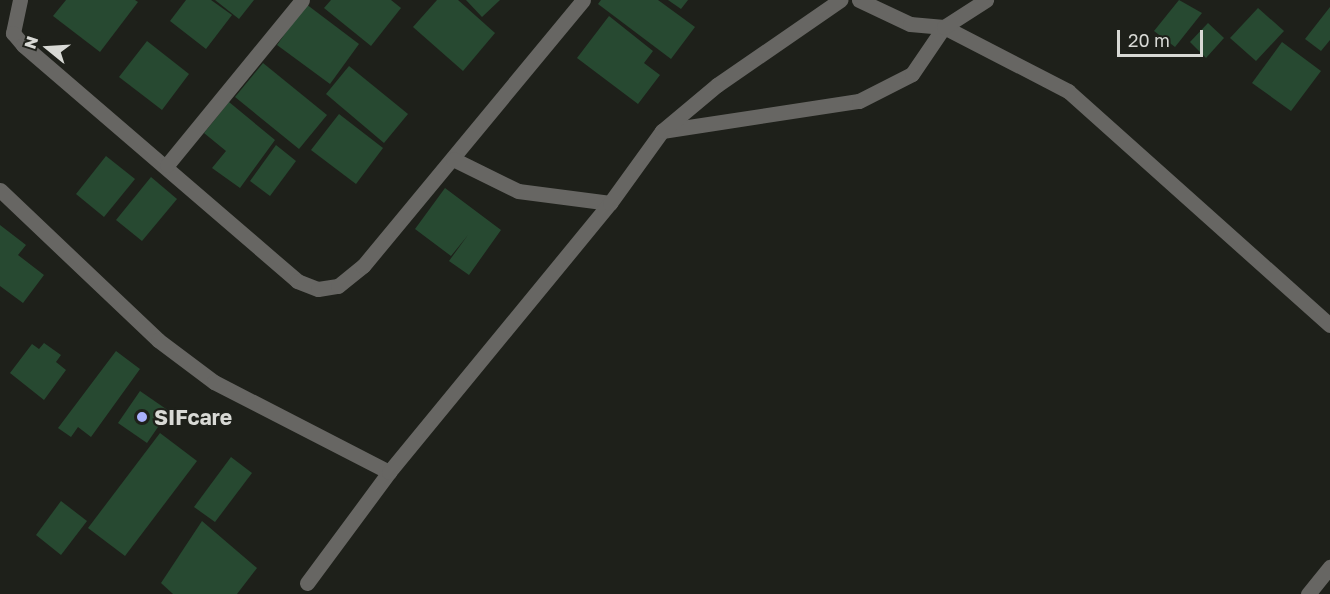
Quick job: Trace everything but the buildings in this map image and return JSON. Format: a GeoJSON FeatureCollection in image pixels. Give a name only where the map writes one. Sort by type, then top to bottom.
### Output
{"type":"FeatureCollection","features":[{"type":"Feature","properties":{"kind":"street"},"geometry":{"type":"LineString","coordinates":[[167,165],[302,0]]}},
{"type":"Feature","properties":{"kind":"street"},"geometry":{"type":"LineString","coordinates":[[11,9],[13,33],[23,45],[167,165],[297,281],[318,289],[338,286],[363,266],[583,0]]}},
{"type":"Feature","properties":{"kind":"street"},"geometry":{"type":"LineString","coordinates":[[308,583],[389,472],[610,203],[662,131],[717,85],[840,0]]}},
{"type":"Feature","properties":{"kind":"street"},"geometry":{"type":"LineString","coordinates":[[859,0],[910,24],[944,27],[1068,91],[1330,325]]}},
{"type":"Feature","properties":{"kind":"street"},"geometry":{"type":"LineString","coordinates":[[662,131],[859,101],[912,74],[944,27],[986,0]]}},
{"type":"Feature","properties":{"kind":"street"},"geometry":{"type":"LineString","coordinates":[[453,159],[518,191],[610,203]]}},
{"type":"Feature","properties":{"kind":"street"},"geometry":{"type":"LineString","coordinates":[[0,190],[158,340],[214,382],[389,472]]}},
{"type":"Feature","properties":{"kind":"street"},"geometry":{"type":"LineString","coordinates":[[1308,594],[1330,567]]}},
{"type":"Feature","properties":{"kind":"place","name":"SIFcare"},"geometry":{"type":"Point","coordinates":[142,417]}}]}
